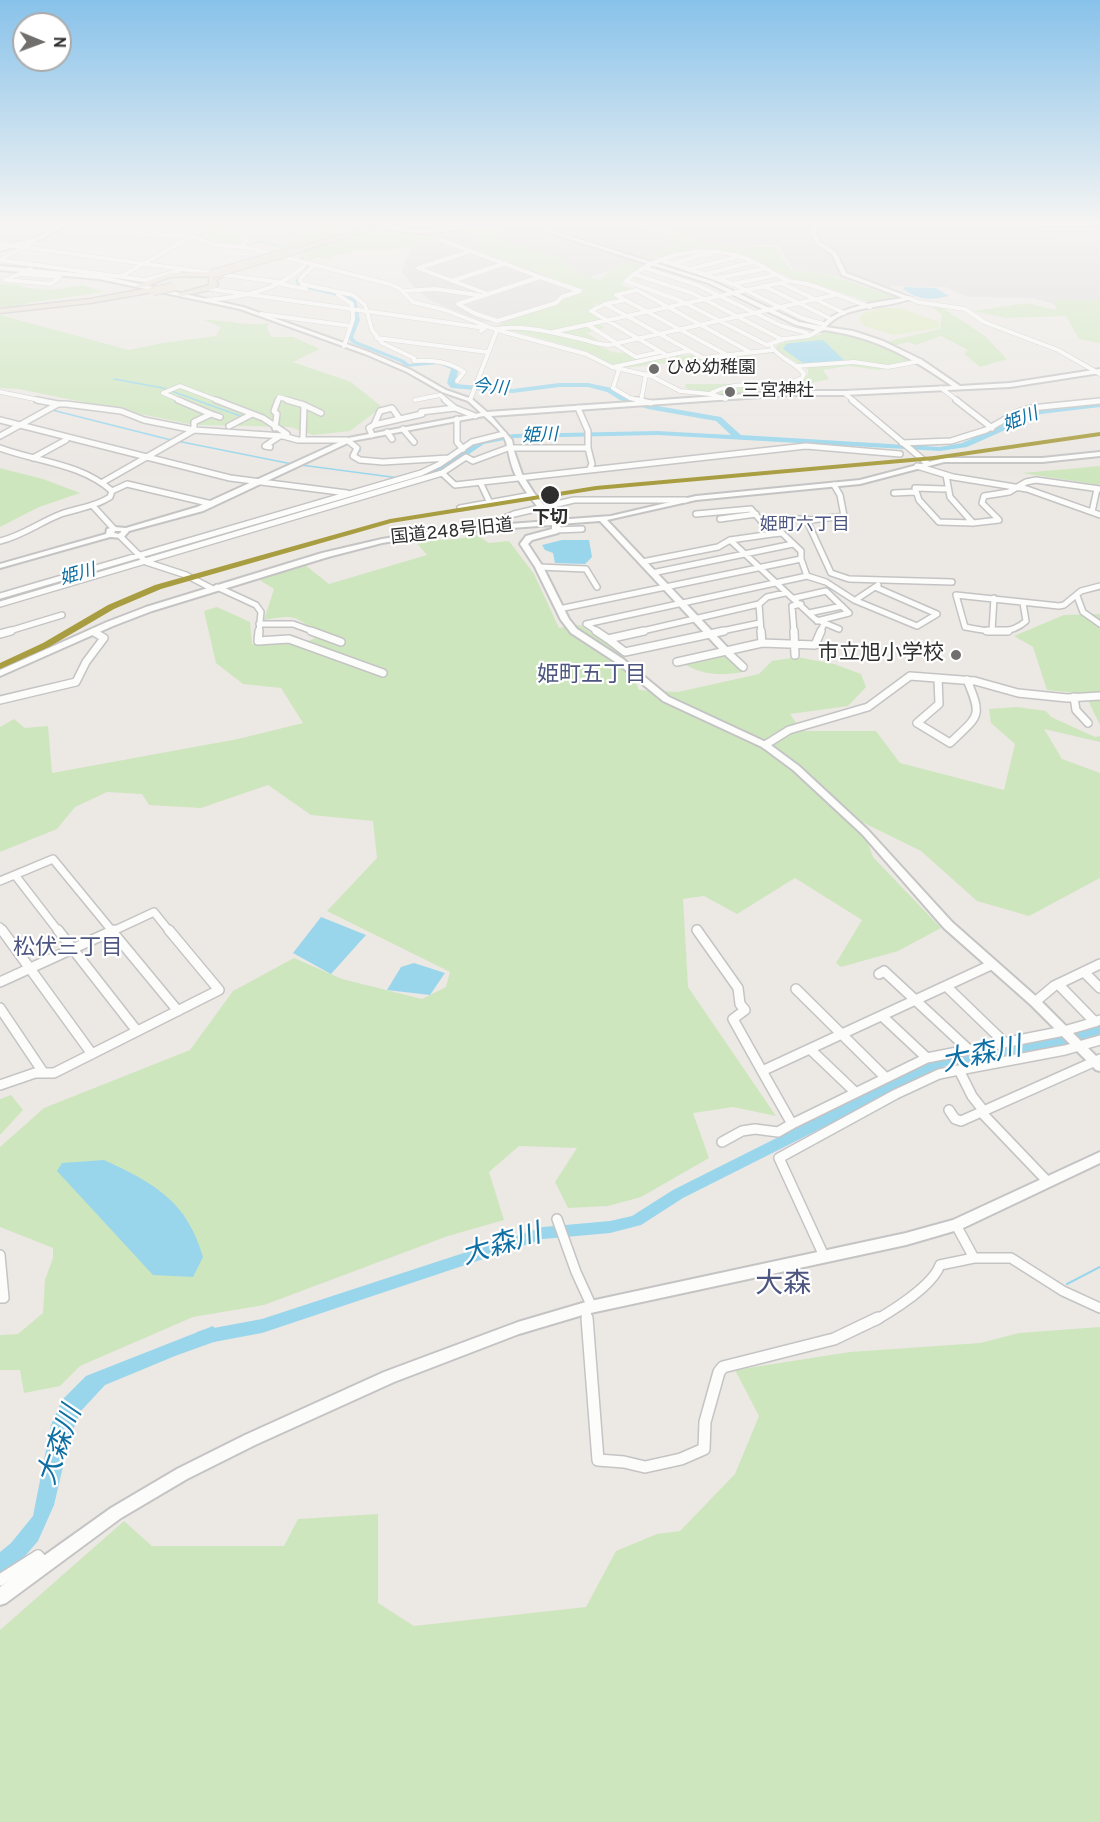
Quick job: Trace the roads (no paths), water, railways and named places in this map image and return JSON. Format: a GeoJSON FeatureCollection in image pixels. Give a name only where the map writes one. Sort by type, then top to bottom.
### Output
{"type":"FeatureCollection","features":[{"type":"Feature","properties":{"kind":"highway"},"geometry":{"type":"LineString","coordinates":[[0,310],[23,307]]}},
{"type":"Feature","properties":{"kind":"highway"},"geometry":{"type":"LineString","coordinates":[[0,310],[30,307]]}},
{"type":"Feature","properties":{"kind":"street"},"geometry":{"type":"LineString","coordinates":[[232,307],[261,315],[409,371],[478,405],[507,441],[521,477],[555,527]]}},
{"type":"Feature","properties":{"kind":"street"},"geometry":{"type":"LineString","coordinates":[[338,307],[485,328],[481,331]]}},
{"type":"Feature","properties":{"kind":"street"},"geometry":{"type":"LineString","coordinates":[[365,307],[372,330],[385,347],[414,358],[414,361],[438,359],[455,365],[464,372]]}},
{"type":"Feature","properties":{"kind":"street"},"geometry":{"type":"LineString","coordinates":[[433,307],[496,330],[570,348],[612,367],[646,374],[680,391],[710,394],[726,399]]}},
{"type":"Feature","properties":{"kind":"street"},"geometry":{"type":"LineString","coordinates":[[463,307],[497,321],[543,307]]}},
{"type":"Feature","properties":{"kind":"street"},"geometry":{"type":"LineString","coordinates":[[598,307],[591,310],[668,356]]}},
{"type":"Feature","properties":{"kind":"street"},"geometry":{"type":"LineString","coordinates":[[611,307],[703,358],[772,348],[781,339]]}},
{"type":"Feature","properties":{"kind":"street"},"geometry":{"type":"LineString","coordinates":[[638,307],[729,356]]}},
{"type":"Feature","properties":{"kind":"street"},"geometry":{"type":"LineString","coordinates":[[546,333],[668,307]]}},
{"type":"Feature","properties":{"kind":"street"},"geometry":{"type":"LineString","coordinates":[[668,307],[750,352]]}},
{"type":"Feature","properties":{"kind":"street"},"geometry":{"type":"LineString","coordinates":[[693,307],[772,348],[804,371],[804,376],[793,383],[720,388],[710,394]]}},
{"type":"Feature","properties":{"kind":"street"},"geometry":{"type":"LineString","coordinates":[[719,307],[781,339],[815,334],[829,318],[870,307]]}},
{"type":"Feature","properties":{"kind":"street"},"geometry":{"type":"LineString","coordinates":[[744,307],[782,326],[815,334]]}},
{"type":"Feature","properties":{"kind":"street"},"geometry":{"type":"LineString","coordinates":[[762,307],[798,324],[861,334],[881,342],[920,361],[959,387]]}},
{"type":"Feature","properties":{"kind":"street"},"geometry":{"type":"LineString","coordinates":[[496,330],[513,326],[579,338],[598,345],[617,344],[780,307]]}},
{"type":"Feature","properties":{"kind":"street"},"geometry":{"type":"LineString","coordinates":[[780,307],[822,326]]}},
{"type":"Feature","properties":{"kind":"street"},"geometry":{"type":"LineString","coordinates":[[806,307],[829,318]]}},
{"type":"Feature","properties":{"kind":"street"},"geometry":{"type":"LineString","coordinates":[[832,307],[844,313]]}},
{"type":"Feature","properties":{"kind":"street"},"geometry":{"type":"LineString","coordinates":[[951,307],[965,309],[984,322],[1058,350],[1098,372]]}},
{"type":"Feature","properties":{"kind":"street"},"geometry":{"type":"LineString","coordinates":[[345,346],[353,309]]}},
{"type":"Feature","properties":{"kind":"street"},"geometry":{"type":"LineString","coordinates":[[261,315],[351,326]]}},
{"type":"Feature","properties":{"kind":"street"},"geometry":{"type":"LineString","coordinates":[[588,325],[636,357],[660,352]]}},
{"type":"Feature","properties":{"kind":"street"},"geometry":{"type":"LineString","coordinates":[[470,400],[496,330]]}},
{"type":"Feature","properties":{"kind":"street"},"geometry":{"type":"LineString","coordinates":[[727,339],[765,331]]}},
{"type":"Feature","properties":{"kind":"street"},"geometry":{"type":"LineString","coordinates":[[377,338],[487,352]]}},
{"type":"Feature","properties":{"kind":"street"},"geometry":{"type":"LineString","coordinates":[[612,367],[688,351]]}},
{"type":"Feature","properties":{"kind":"street"},"geometry":{"type":"LineString","coordinates":[[796,366],[854,362],[888,367],[920,361]]}},
{"type":"Feature","properties":{"kind":"street"},"geometry":{"type":"LineString","coordinates":[[458,381],[464,372],[482,367]]}},
{"type":"Feature","properties":{"kind":"street"},"geometry":{"type":"LineString","coordinates":[[619,369],[613,388],[644,403]]}},
{"type":"Feature","properties":{"kind":"street"},"geometry":{"type":"LineString","coordinates":[[0,392],[58,404],[75,404],[121,411],[150,422],[194,430],[278,436],[298,440],[348,440],[438,421],[486,414],[789,393],[844,393],[1019,384],[1098,372]]}},
{"type":"Feature","properties":{"kind":"street"},"geometry":{"type":"LineString","coordinates":[[644,403],[646,374]]}},
{"type":"Feature","properties":{"kind":"street"},"geometry":{"type":"LineString","coordinates":[[220,417],[166,392],[180,386],[226,402],[263,418],[275,428],[303,438],[348,440],[357,448],[353,456],[357,460],[392,463],[402,460],[450,458]]}},
{"type":"Feature","properties":{"kind":"street"},"geometry":{"type":"LineString","coordinates":[[941,388],[992,428]]}},
{"type":"Feature","properties":{"kind":"street"},"geometry":{"type":"LineString","coordinates":[[844,393],[927,463]]}},
{"type":"Feature","properties":{"kind":"street"},"geometry":{"type":"LineString","coordinates":[[415,400],[440,395],[454,408],[475,416]]}},
{"type":"Feature","properties":{"kind":"street"},"geometry":{"type":"LineString","coordinates":[[275,428],[277,414],[274,411],[279,397],[321,413]]}},
{"type":"Feature","properties":{"kind":"street"},"geometry":{"type":"LineString","coordinates":[[902,443],[939,444],[992,428],[1020,412],[1039,407],[1100,401]]}},
{"type":"Feature","properties":{"kind":"street"},"geometry":{"type":"LineString","coordinates":[[0,436],[58,404]]}},
{"type":"Feature","properties":{"kind":"street"},"geometry":{"type":"LineString","coordinates":[[303,405],[303,438]]}},
{"type":"Feature","properties":{"kind":"street"},"geometry":{"type":"LineString","coordinates":[[372,435],[369,429],[373,426],[380,411],[393,408],[400,419]]}},
{"type":"Feature","properties":{"kind":"street"},"geometry":{"type":"LineString","coordinates":[[373,426],[422,414],[421,412],[454,408]]}},
{"type":"Feature","properties":{"kind":"street"},"geometry":{"type":"LineString","coordinates":[[578,408],[588,433],[588,448],[592,464],[589,470]]}},
{"type":"Feature","properties":{"kind":"street"},"geometry":{"type":"LineString","coordinates":[[185,420],[194,422],[211,414]]}},
{"type":"Feature","properties":{"kind":"street"},"geometry":{"type":"LineString","coordinates":[[236,433],[237,431],[230,426],[252,414]]}},
{"type":"Feature","properties":{"kind":"street"},"geometry":{"type":"LineString","coordinates":[[457,419],[457,442],[463,449]]}},
{"type":"Feature","properties":{"kind":"street"},"geometry":{"type":"LineString","coordinates":[[438,421],[442,429]]}},
{"type":"Feature","properties":{"kind":"street"},"geometry":{"type":"LineString","coordinates":[[0,422],[230,478],[340,497]]}},
{"type":"Feature","properties":{"kind":"street"},"geometry":{"type":"LineString","coordinates":[[194,422],[194,430]]}},
{"type":"Feature","properties":{"kind":"street"},"geometry":{"type":"LineString","coordinates":[[18,426],[66,440],[146,458]]}},
{"type":"Feature","properties":{"kind":"street"},"geometry":{"type":"LineString","coordinates":[[403,429],[414,442]]}},
{"type":"Feature","properties":{"kind":"street"},"geometry":{"type":"LineString","coordinates":[[103,482],[194,430]]}},
{"type":"Feature","properties":{"kind":"street"},"geometry":{"type":"LineString","coordinates":[[387,432],[392,439]]}},
{"type":"Feature","properties":{"kind":"street"},"geometry":{"type":"LineString","coordinates":[[263,440],[278,436]]}},
{"type":"Feature","properties":{"kind":"street"},"geometry":{"type":"LineString","coordinates":[[270,447],[265,446],[278,436]]}},
{"type":"Feature","properties":{"kind":"street"},"geometry":{"type":"LineString","coordinates":[[33,458],[66,440]]}},
{"type":"Feature","properties":{"kind":"street"},"geometry":{"type":"LineString","coordinates":[[0,566],[112,532],[123,533],[212,504],[348,440]]}},
{"type":"Feature","properties":{"kind":"street"},"geometry":{"type":"LineString","coordinates":[[0,596],[442,473],[466,457],[473,461],[507,441]]}},
{"type":"Feature","properties":{"kind":"street"},"geometry":{"type":"LineString","coordinates":[[0,604],[421,473],[450,458],[472,442],[507,441],[588,448]]}},
{"type":"Feature","properties":{"kind":"street"},"geometry":{"type":"LineString","coordinates":[[442,473],[455,485],[806,446],[900,454]]}},
{"type":"Feature","properties":{"kind":"street"},"geometry":{"type":"LineString","coordinates":[[0,448],[78,470],[103,482],[112,491]]}},
{"type":"Feature","properties":{"kind":"street","name":"国道248号旧道"},"geometry":{"type":"LineString","coordinates":[[0,673],[127,617],[214,587],[371,543],[483,527],[555,527],[686,500],[860,482],[927,463],[959,459],[1042,460],[1100,454]]}},
{"type":"Feature","properties":{"kind":"street"},"geometry":{"type":"LineString","coordinates":[[917,466],[935,474],[1017,486],[1100,515]]}},
{"type":"Feature","properties":{"kind":"street"},"geometry":{"type":"LineString","coordinates":[[946,475],[945,489],[952,502],[973,523]]}},
{"type":"Feature","properties":{"kind":"street"},"geometry":{"type":"LineString","coordinates":[[915,492],[919,500],[939,522],[973,523],[999,520],[982,503],[982,498],[987,495],[1009,492],[1017,486],[1036,480],[1098,489],[1092,512]]}},
{"type":"Feature","properties":{"kind":"street"},"geometry":{"type":"LineString","coordinates":[[480,482],[490,503]]}},
{"type":"Feature","properties":{"kind":"street"},"geometry":{"type":"LineString","coordinates":[[112,491],[131,483],[212,504]]}},
{"type":"Feature","properties":{"kind":"street"},"geometry":{"type":"LineString","coordinates":[[258,483],[350,494]]}},
{"type":"Feature","properties":{"kind":"street"},"geometry":{"type":"LineString","coordinates":[[764,524],[787,521],[788,518],[811,520],[844,516],[840,495],[834,485]]}},
{"type":"Feature","properties":{"kind":"street"},"geometry":{"type":"LineString","coordinates":[[915,492],[915,488],[945,489]]}},
{"type":"Feature","properties":{"kind":"street"},"geometry":{"type":"LineString","coordinates":[[0,541],[21,535],[57,516],[93,506],[111,497],[112,491]]}},
{"type":"Feature","properties":{"kind":"street"},"geometry":{"type":"LineString","coordinates":[[894,493],[915,492]]}},
{"type":"Feature","properties":{"kind":"street"},"geometry":{"type":"LineString","coordinates":[[460,508],[532,495]]}},
{"type":"Feature","properties":{"kind":"street"},"geometry":{"type":"LineString","coordinates":[[483,527],[514,514],[581,500],[686,500]]}},
{"type":"Feature","properties":{"kind":"street"},"geometry":{"type":"LineString","coordinates":[[93,506],[112,532]]}},
{"type":"Feature","properties":{"kind":"street"},"geometry":{"type":"LineString","coordinates":[[696,514],[751,509],[772,534]]}},
{"type":"Feature","properties":{"kind":"street"},"geometry":{"type":"LineString","coordinates":[[720,519],[756,514]]}},
{"type":"Feature","properties":{"kind":"street"},"geometry":{"type":"LineString","coordinates":[[602,519],[743,667]]}},
{"type":"Feature","properties":{"kind":"street"},"geometry":{"type":"LineString","coordinates":[[811,520],[808,523],[831,573],[849,579],[952,582]]}},
{"type":"Feature","properties":{"kind":"street"},"geometry":{"type":"LineString","coordinates":[[582,529],[555,527],[525,541],[559,609],[574,631],[620,661],[666,699],[765,746],[796,768],[836,803],[948,925],[1035,1002],[1098,1063],[961,1121],[955,1119],[949,1110]]}},
{"type":"Feature","properties":{"kind":"street"},"geometry":{"type":"LineString","coordinates":[[123,533],[142,558],[256,605],[261,612],[258,640],[289,639],[383,673]]}},
{"type":"Feature","properties":{"kind":"street"},"geometry":{"type":"LineString","coordinates":[[642,562],[718,547],[730,540],[782,533],[801,551],[801,560],[807,576]]}},
{"type":"Feature","properties":{"kind":"street"},"geometry":{"type":"LineString","coordinates":[[730,540],[785,593],[795,598],[822,626],[839,629]]}},
{"type":"Feature","properties":{"kind":"street"},"geometry":{"type":"LineString","coordinates":[[652,573],[793,544]]}},
{"type":"Feature","properties":{"kind":"street"},"geometry":{"type":"LineString","coordinates":[[559,609],[801,560]]}},
{"type":"Feature","properties":{"kind":"street"},"geometry":{"type":"LineString","coordinates":[[539,567],[586,569],[597,587]]}},
{"type":"Feature","properties":{"kind":"street"},"geometry":{"type":"LineString","coordinates":[[760,623],[625,652],[586,624],[807,576],[826,582],[849,597],[918,626],[936,614],[875,587]]}},
{"type":"Feature","properties":{"kind":"street"},"geometry":{"type":"LineString","coordinates":[[857,599],[885,580]]}},
{"type":"Feature","properties":{"kind":"street"},"geometry":{"type":"LineString","coordinates":[[1023,603],[1026,621],[1023,625],[1009,631],[992,631],[965,627],[956,595],[1059,606],[1068,602],[1072,596],[1077,596],[1081,591],[1100,586]]}},
{"type":"Feature","properties":{"kind":"street"},"geometry":{"type":"LineString","coordinates":[[795,598],[826,591],[849,613],[817,621]]}},
{"type":"Feature","properties":{"kind":"street"},"geometry":{"type":"LineString","coordinates":[[608,639],[759,604],[767,597],[785,593]]}},
{"type":"Feature","properties":{"kind":"street"},"geometry":{"type":"LineString","coordinates":[[1077,596],[1083,612],[1100,624]]}},
{"type":"Feature","properties":{"kind":"street"},"geometry":{"type":"LineString","coordinates":[[992,631],[994,598]]}},
{"type":"Feature","properties":{"kind":"street"},"geometry":{"type":"LineString","coordinates":[[759,604],[762,643]]}},
{"type":"Feature","properties":{"kind":"street"},"geometry":{"type":"LineString","coordinates":[[795,655],[792,606],[801,604]]}},
{"type":"Feature","properties":{"kind":"street"},"geometry":{"type":"LineString","coordinates":[[809,613],[842,606]]}},
{"type":"Feature","properties":{"kind":"street"},"geometry":{"type":"LineString","coordinates":[[0,634],[63,615]]}},
{"type":"Feature","properties":{"kind":"street"},"geometry":{"type":"LineString","coordinates":[[259,624],[293,624],[341,642]]}},
{"type":"Feature","properties":{"kind":"street"},"geometry":{"type":"LineString","coordinates":[[677,662],[762,643],[815,645],[822,626]]}},
{"type":"Feature","properties":{"kind":"street"},"geometry":{"type":"LineString","coordinates":[[0,700],[76,682],[86,662],[104,638],[94,632]]}},
{"type":"Feature","properties":{"kind":"street"},"geometry":{"type":"LineString","coordinates":[[765,746],[789,730],[868,707],[905,678],[967,680],[1018,693],[1074,697],[1100,696]]}},
{"type":"Feature","properties":{"kind":"street"},"geometry":{"type":"LineString","coordinates":[[938,678],[939,704],[917,723],[950,743],[976,718],[978,706],[967,680]]}},
{"type":"Feature","properties":{"kind":"street"},"geometry":{"type":"LineString","coordinates":[[1074,697],[1076,710],[1088,723]]}},
{"type":"Feature","properties":{"kind":"street"},"geometry":{"type":"LineString","coordinates":[[0,881],[53,859],[178,1011]]}},
{"type":"Feature","properties":{"kind":"street"},"geometry":{"type":"LineString","coordinates":[[15,875],[137,1031]]}},
{"type":"Feature","properties":{"kind":"street"},"geometry":{"type":"LineString","coordinates":[[0,982],[154,912],[219,990],[54,1073],[35,1072],[0,1085]]}},
{"type":"Feature","properties":{"kind":"street"},"geometry":{"type":"LineString","coordinates":[[0,927],[92,1054]]}},
{"type":"Feature","properties":{"kind":"street"},"geometry":{"type":"LineString","coordinates":[[697,930],[738,988],[740,1004],[746,1010],[733,1019],[792,1125]]}},
{"type":"Feature","properties":{"kind":"street"},"geometry":{"type":"LineString","coordinates":[[1035,1002],[1058,984],[1100,964]]}},
{"type":"Feature","properties":{"kind":"street"},"geometry":{"type":"LineString","coordinates":[[762,1071],[991,965]]}},
{"type":"Feature","properties":{"kind":"street"},"geometry":{"type":"LineString","coordinates":[[879,974],[884,971],[968,1049]]}},
{"type":"Feature","properties":{"kind":"street"},"geometry":{"type":"LineString","coordinates":[[1085,973],[1100,988]]}},
{"type":"Feature","properties":{"kind":"street"},"geometry":{"type":"LineString","coordinates":[[722,1142],[733,1134],[755,1126],[778,1132],[927,1058],[1064,1031],[1097,1021],[1058,984]]}},
{"type":"Feature","properties":{"kind":"street"},"geometry":{"type":"LineString","coordinates":[[946,986],[1004,1042]]}},
{"type":"Feature","properties":{"kind":"street"},"geometry":{"type":"LineString","coordinates":[[796,989],[885,1077]]}},
{"type":"Feature","properties":{"kind":"street"},"geometry":{"type":"LineString","coordinates":[[0,1008],[42,1072]]}},
{"type":"Feature","properties":{"kind":"street"},"geometry":{"type":"LineString","coordinates":[[882,1016],[927,1058]]}},
{"type":"Feature","properties":{"kind":"street"},"geometry":{"type":"LineString","coordinates":[[824,1256],[779,1158],[939,1074],[983,1063],[1080,1047],[1100,1040]]}},
{"type":"Feature","properties":{"kind":"street"},"geometry":{"type":"LineString","coordinates":[[810,1049],[855,1092]]}},
{"type":"Feature","properties":{"kind":"street"},"geometry":{"type":"LineString","coordinates":[[959,1070],[972,1096],[983,1110],[982,1113],[1048,1182]]}},
{"type":"Feature","properties":{"kind":"street"},"geometry":{"type":"LineString","coordinates":[[0,1597],[116,1513],[182,1474],[250,1440],[389,1377],[518,1328],[589,1307],[906,1239],[956,1225],[1100,1157]]}},
{"type":"Feature","properties":{"kind":"street"},"geometry":{"type":"LineString","coordinates":[[557,1219],[589,1307],[598,1460],[624,1462],[645,1467],[681,1459],[704,1449],[705,1422],[723,1367],[834,1339],[862,1327],[888,1312],[936,1276],[939,1265],[974,1258],[1011,1258],[1063,1291],[1100,1308]]}},
{"type":"Feature","properties":{"kind":"street"},"geometry":{"type":"LineString","coordinates":[[956,1225],[974,1258]]}},
{"type":"Feature","properties":{"kind":"street"},"geometry":{"type":"LineString","coordinates":[[0,1255],[4,1298],[0,1298]]}},
{"type":"Feature","properties":{"kind":"street"},"geometry":{"type":"LineString","coordinates":[[0,1580],[38,1556],[45,1565]]}},
{"type":"Feature","properties":{"kind":"water"},"geometry":{"type":"Polygon","coordinates":[[[823,340],[845,361],[803,363],[783,349],[786,344],[823,340]]]}},
{"type":"Feature","properties":{"kind":"water"},"geometry":{"type":"Polygon","coordinates":[[[562,540],[589,540],[592,557],[585,564],[555,563],[553,553],[545,550],[542,545],[562,540]]]}},
{"type":"Feature","properties":{"kind":"water"},"geometry":{"type":"Polygon","coordinates":[[[321,917],[366,935],[331,974],[293,953],[321,917]]]}},
{"type":"Feature","properties":{"kind":"water"},"geometry":{"type":"Polygon","coordinates":[[[414,963],[445,973],[430,995],[387,990],[401,967],[414,963]]]}},
{"type":"Feature","properties":{"kind":"water"},"geometry":{"type":"Polygon","coordinates":[[[104,1160],[153,1186],[178,1208],[188,1221],[203,1257],[193,1277],[153,1275],[57,1171],[62,1163],[104,1160]]]}},
{"type":"Feature","properties":{"kind":"water"},"geometry":{"type":"Polygon","coordinates":[[[213,1326],[222,1339],[105,1385],[80,1412],[69,1441],[54,1505],[38,1541],[7,1577],[0,1581],[0,1552],[11,1543],[33,1516],[51,1425],[62,1400],[86,1376],[213,1326]]]}},
{"type":"Feature","properties":{"kind":"waterway","name":"今川"},"geometry":{"type":"LineString","coordinates":[[355,307],[357,320],[350,337],[354,342],[402,361],[408,366],[439,362],[454,368],[451,383],[454,386],[513,391],[559,385],[588,385],[609,390],[623,398],[651,407],[718,419],[739,438]]}},
{"type":"Feature","properties":{"kind":"waterway"},"geometry":{"type":"LineString","coordinates":[[114,379],[163,388],[243,417]]}},
{"type":"Feature","properties":{"kind":"waterway","name":"姫川"},"geometry":{"type":"LineString","coordinates":[[739,438],[940,449],[964,445],[1039,412],[1100,405]]}},
{"type":"Feature","properties":{"kind":"waterway"},"geometry":{"type":"LineString","coordinates":[[52,410],[171,440]]}},
{"type":"Feature","properties":{"kind":"waterway"},"geometry":{"type":"LineString","coordinates":[[176,423],[185,426]]}},
{"type":"Feature","properties":{"kind":"waterway","name":"姫川"},"geometry":{"type":"LineString","coordinates":[[355,494],[413,480],[448,464],[482,442],[514,436],[657,433],[739,438]]}},
{"type":"Feature","properties":{"kind":"waterway"},"geometry":{"type":"LineString","coordinates":[[177,441],[292,464]]}},
{"type":"Feature","properties":{"kind":"waterway"},"geometry":{"type":"LineString","coordinates":[[353,441],[359,446],[360,451],[358,452]]}},
{"type":"Feature","properties":{"kind":"waterway"},"geometry":{"type":"LineString","coordinates":[[301,465],[399,478]]}},
{"type":"Feature","properties":{"kind":"waterway","name":"姫川"},"geometry":{"type":"LineString","coordinates":[[44,586],[252,525]]}},
{"type":"Feature","properties":{"kind":"waterway","name":"大森川"},"geometry":{"type":"LineString","coordinates":[[203,1337],[262,1326],[543,1233],[610,1227],[636,1221],[678,1194],[943,1061],[1043,1046],[1100,1029]]}},
{"type":"Feature","properties":{"kind":"waterway"},"geometry":{"type":"LineString","coordinates":[[1067,1284],[1100,1267]]}},
{"type":"Feature","properties":{"kind":"place","name":"ひめ幼稚園"},"geometry":{"type":"Point","coordinates":[654,369]}},
{"type":"Feature","properties":{"kind":"place","name":"三宮神社"},"geometry":{"type":"Point","coordinates":[730,392]}},
{"type":"Feature","properties":{"kind":"place","name":"下切"},"geometry":{"type":"Point","coordinates":[550,495]}},
{"type":"Feature","properties":{"kind":"place","name":"市立旭小学校"},"geometry":{"type":"Point","coordinates":[956,655]}},
{"type":"Feature","properties":{"kind":"district","name":"姫町六丁目"},"geometry":{"type":"Point","coordinates":[805,526]}},
{"type":"Feature","properties":{"kind":"district","name":"姫町五丁目"},"geometry":{"type":"Point","coordinates":[592,677]}},
{"type":"Feature","properties":{"kind":"district","name":"松伏三丁目"},"geometry":{"type":"Point","coordinates":[68,950]}},
{"type":"Feature","properties":{"kind":"district","name":"大森"},"geometry":{"type":"Point","coordinates":[783,1286]}}]}
